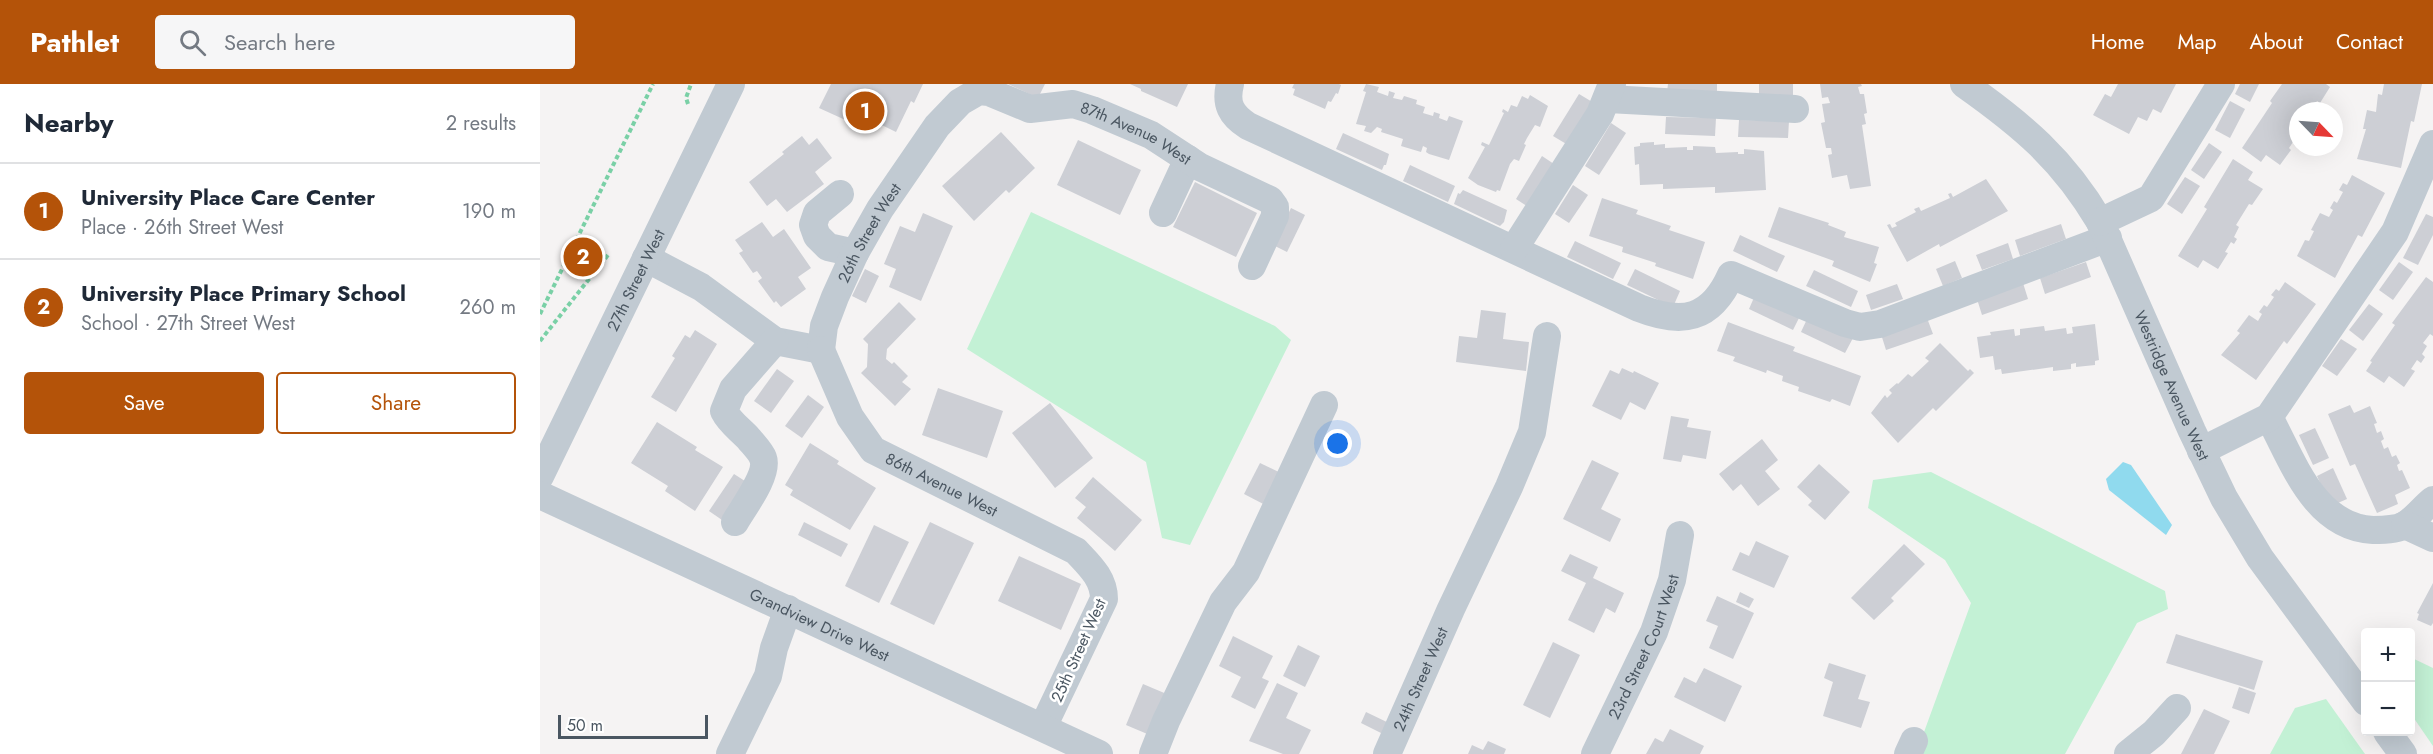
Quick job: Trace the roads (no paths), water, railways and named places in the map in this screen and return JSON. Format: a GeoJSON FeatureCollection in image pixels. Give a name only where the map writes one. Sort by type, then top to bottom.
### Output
{"type":"FeatureCollection","features":[{"type":"Feature","properties":{"kind":"street","name":"27th Street West"},"geometry":{"type":"LineString","coordinates":[[540,476],[731,84]]}},
{"type":"Feature","properties":{"kind":"street"},"geometry":{"type":"LineString","coordinates":[[1230,84],[1228,106],[1235,117],[1248,126],[1639,308],[1665,317],[1682,318],[1706,309],[1718,300],[1731,275],[1845,323],[1860,327],[1880,324],[2104,230],[2151,198],[2221,84]]}},
{"type":"Feature","properties":{"kind":"street","name":"Westridge Avenue West"},"geometry":{"type":"LineString","coordinates":[[1964,84],[2021,126],[2042,145],[2062,166],[2104,230],[2224,498],[2260,558],[2361,695]]}},
{"type":"Feature","properties":{"kind":"street","name":"87th Avenue West"},"geometry":{"type":"LineString","coordinates":[[937,126],[970,95],[979,91],[989,92],[1030,109],[1073,104],[1151,135],[1188,159],[1270,200],[1275,207],[1272,226],[1252,266]]}},
{"type":"Feature","properties":{"kind":"street"},"geometry":{"type":"LineString","coordinates":[[1514,249],[1610,92],[1795,109]]}},
{"type":"Feature","properties":{"kind":"street","name":"26th Street West"},"geometry":{"type":"LineString","coordinates":[[821,350],[824,326],[855,253],[906,168],[937,126]]}},
{"type":"Feature","properties":{"kind":"street"},"geometry":{"type":"LineString","coordinates":[[2201,451],[2269,417],[2395,232],[2433,144]]}},
{"type":"Feature","properties":{"kind":"street"},"geometry":{"type":"LineString","coordinates":[[1162,213],[1188,159]]}},
{"type":"Feature","properties":{"kind":"street"},"geometry":{"type":"LineString","coordinates":[[840,194],[817,213],[813,225],[817,236],[828,247],[855,253]]}},
{"type":"Feature","properties":{"kind":"street"},"geometry":{"type":"LineString","coordinates":[[646,258],[701,286],[775,341],[821,350]]}},
{"type":"Feature","properties":{"kind":"street","name":"24th Street West"},"geometry":{"type":"LineString","coordinates":[[1388,754],[1532,432],[1546,336]]}},
{"type":"Feature","properties":{"kind":"street"},"geometry":{"type":"LineString","coordinates":[[735,522],[759,481],[764,466],[763,458],[750,439],[728,420],[724,411],[733,389],[775,341]]}},
{"type":"Feature","properties":{"kind":"street","name":"86th Avenue West"},"geometry":{"type":"LineString","coordinates":[[821,350],[850,417],[873,450],[1076,551],[1095,571]]}},
{"type":"Feature","properties":{"kind":"street"},"geometry":{"type":"LineString","coordinates":[[1153,754],[1194,661],[1223,602],[1246,572],[1324,405]]}},
{"type":"Feature","properties":{"kind":"street"},"geometry":{"type":"LineString","coordinates":[[2269,417],[2310,493],[2330,514],[2348,524],[2380,530],[2405,525],[2433,500]]}},
{"type":"Feature","properties":{"kind":"street","name":"Grandview Drive West"},"geometry":{"type":"LineString","coordinates":[[540,495],[1043,728],[1092,753]]}},
{"type":"Feature","properties":{"kind":"street"},"geometry":{"type":"LineString","coordinates":[[2405,525],[2433,538]]}},
{"type":"Feature","properties":{"kind":"street","name":"23rd Street Court West"},"geometry":{"type":"LineString","coordinates":[[1595,754],[1654,632],[1672,580],[1680,535]]}},
{"type":"Feature","properties":{"kind":"street","name":"25th Street West"},"geometry":{"type":"LineString","coordinates":[[1043,728],[1104,599],[1095,571]]}},
{"type":"Feature","properties":{"kind":"street"},"geometry":{"type":"LineString","coordinates":[[730,754],[768,676],[788,609]]}},
{"type":"Feature","properties":{"kind":"street"},"geometry":{"type":"LineString","coordinates":[[2128,754],[2154,733],[2178,708]]}},
{"type":"Feature","properties":{"kind":"street"},"geometry":{"type":"LineString","coordinates":[[2390,736],[2403,754]]}},
{"type":"Feature","properties":{"kind":"water"},"geometry":{"type":"Polygon","coordinates":[[[2123,462],[2131,465],[2172,525],[2166,535],[2109,490],[2106,479],[2123,462]]]}},
{"type":"Feature","properties":{"kind":"place","name":"University Place Care Center"},"geometry":{"type":"Point","coordinates":[865,111]}},
{"type":"Feature","properties":{"kind":"place","name":"University Place Primary School"},"geometry":{"type":"Point","coordinates":[583,257]}}]}
